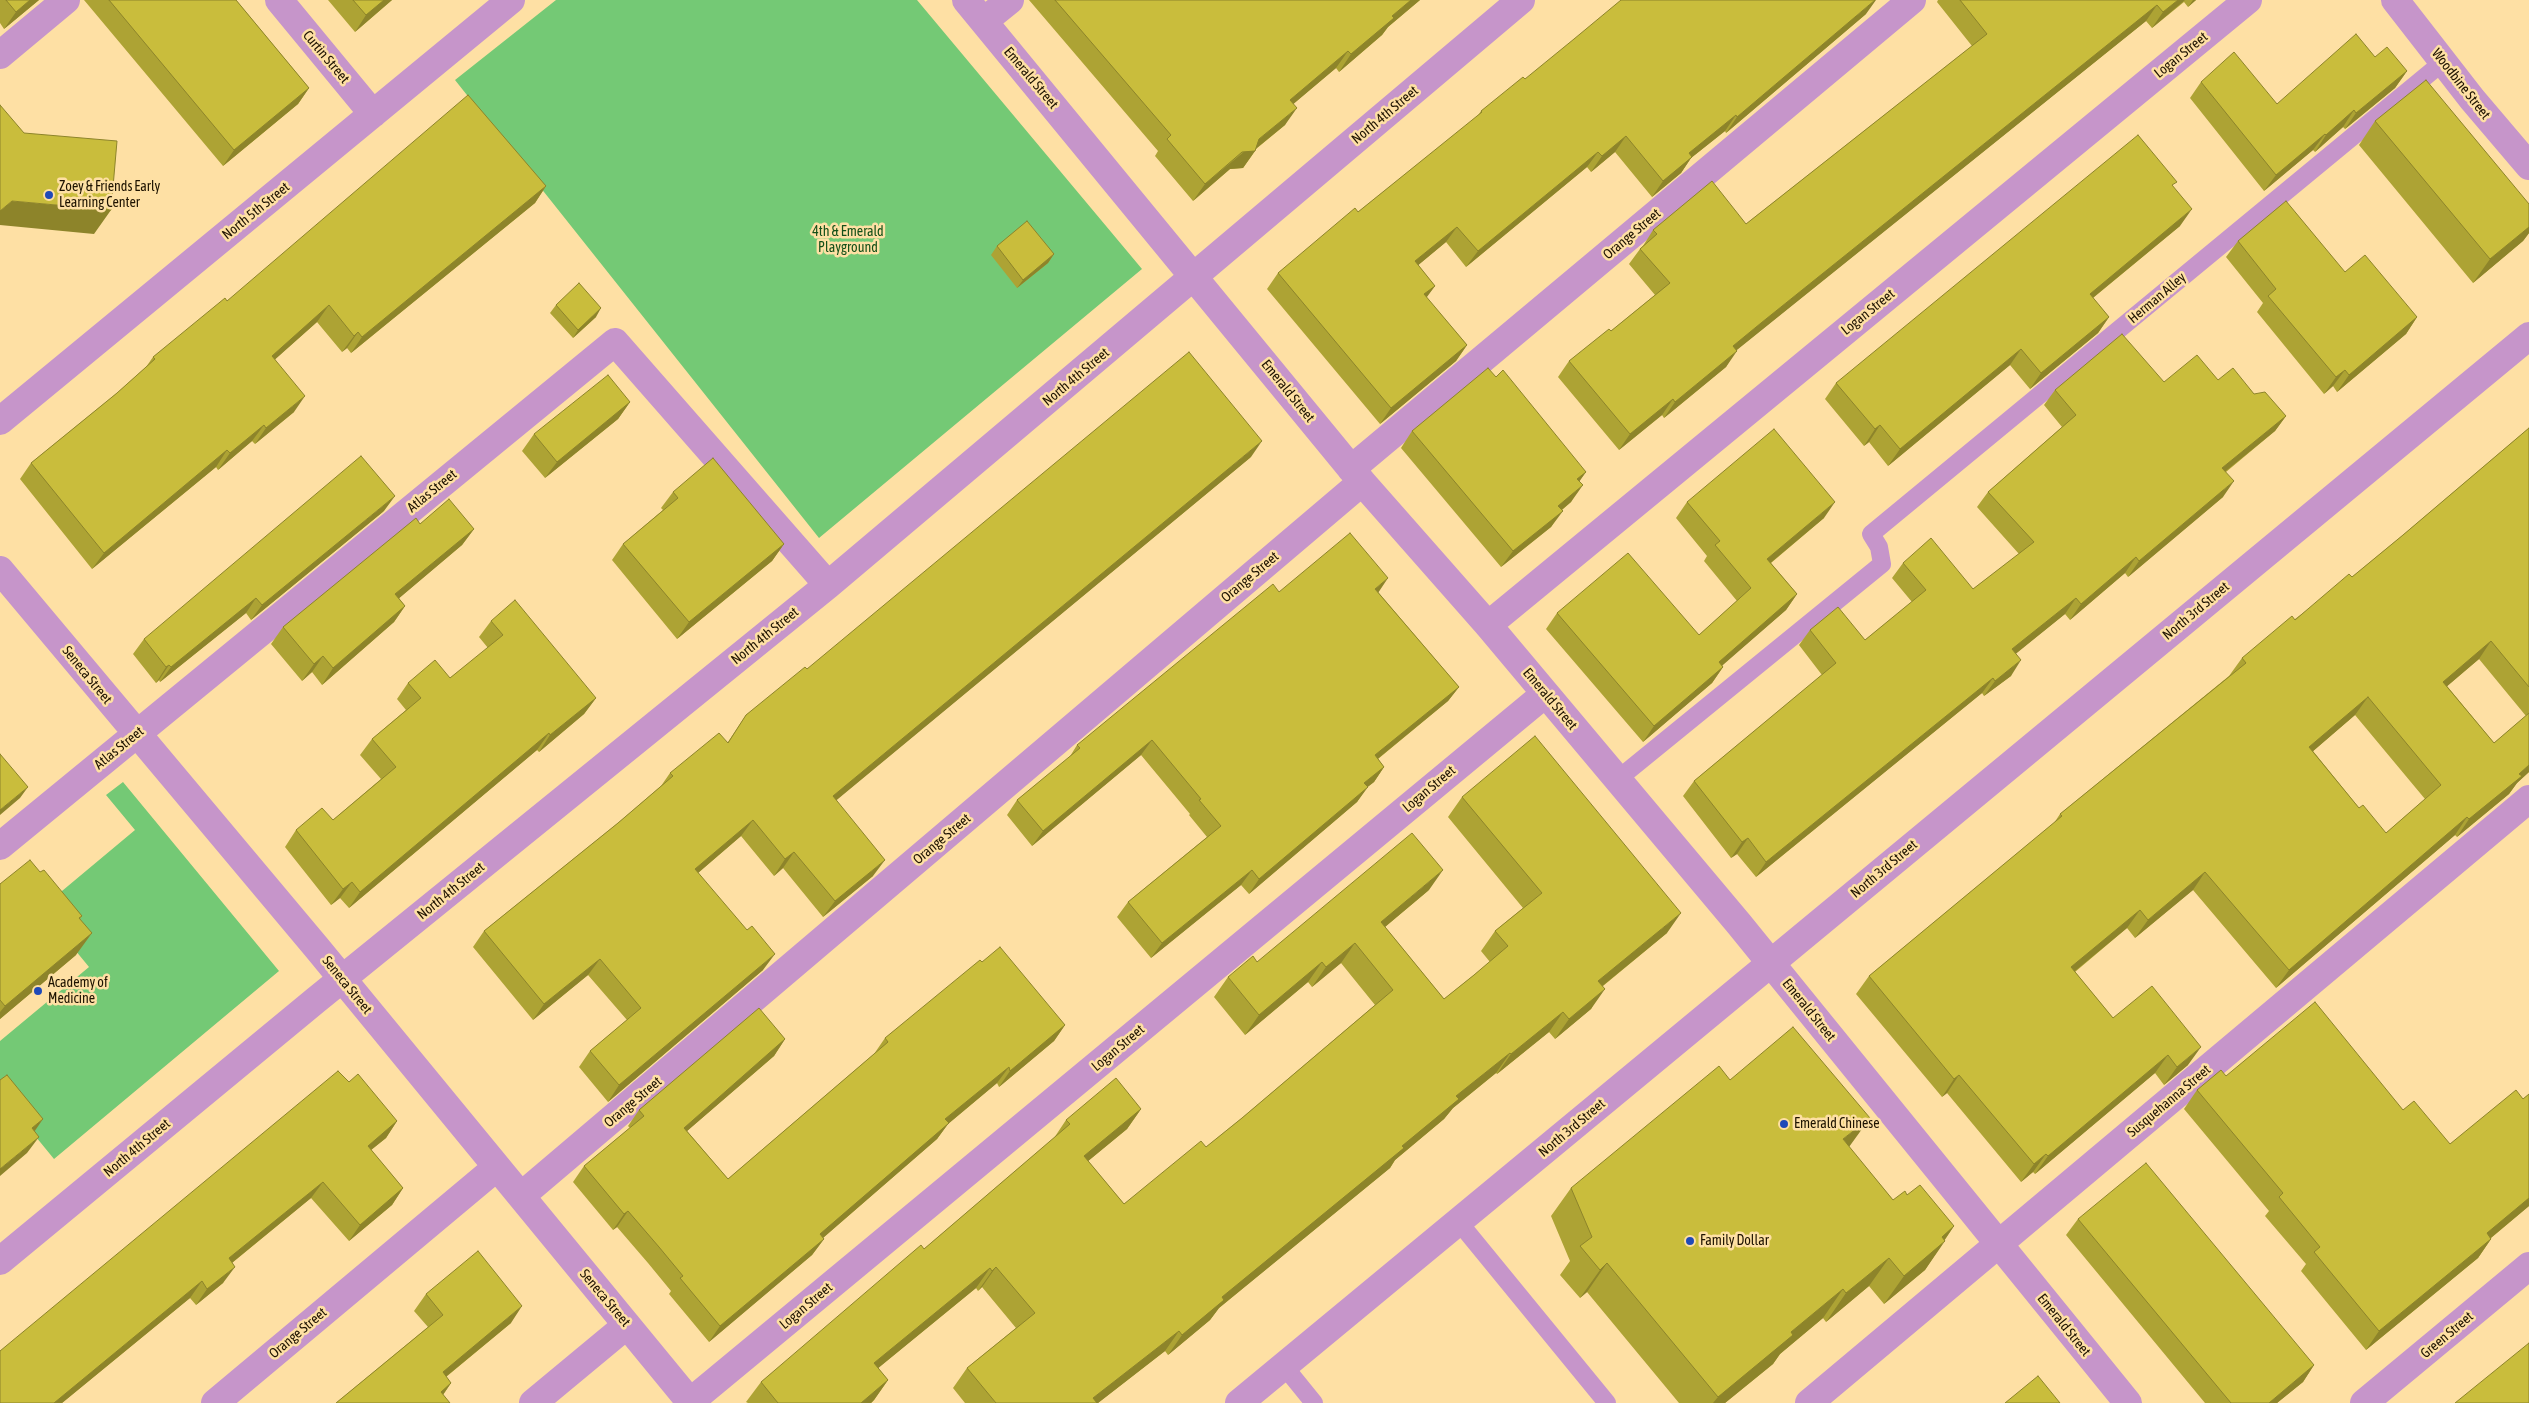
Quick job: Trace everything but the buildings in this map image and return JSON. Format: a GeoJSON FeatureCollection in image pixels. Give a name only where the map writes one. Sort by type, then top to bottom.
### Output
{"type":"FeatureCollection","features":[{"type":"Feature","properties":{"kind":"street"},"geometry":{"type":"LineString","coordinates":[[1,53],[66,0]]}},
{"type":"Feature","properties":{"kind":"street","name":"Curtin Street"},"geometry":{"type":"LineString","coordinates":[[279,0],[373,114]]}},
{"type":"Feature","properties":{"kind":"street","name":"North 5th Street"},"geometry":{"type":"LineString","coordinates":[[0,421],[511,0]]}},
{"type":"Feature","properties":{"kind":"street","name":"Emerald Street"},"geometry":{"type":"LineString","coordinates":[[966,0],[1196,277],[1357,475],[1488,625],[1771,963],[2128,1403]]}},
{"type":"Feature","properties":{"kind":"street"},"geometry":{"type":"LineString","coordinates":[[984,21],[1010,0]]}},
{"type":"Feature","properties":{"kind":"street","name":"North 4th Street"},"geometry":{"type":"LineString","coordinates":[[0,1262],[828,585],[1196,277],[1521,0]]}},
{"type":"Feature","properties":{"kind":"street","name":"Orange Street"},"geometry":{"type":"LineString","coordinates":[[521,1196],[1357,475],[1912,0]]}},
{"type":"Feature","properties":{"kind":"street","name":"Logan Street"},"geometry":{"type":"LineString","coordinates":[[1488,625],[2248,0]]}},
{"type":"Feature","properties":{"kind":"street","name":"Woodbine Street"},"geometry":{"type":"LineString","coordinates":[[2395,0],[2443,62],[2529,166]]}},
{"type":"Feature","properties":{"kind":"street","name":"North 3rd Street"},"geometry":{"type":"LineString","coordinates":[[1239,1403],[2529,336]]}},
{"type":"Feature","properties":{"kind":"street","name":"Atlas Street"},"geometry":{"type":"LineString","coordinates":[[0,846],[615,342],[828,585]]}},
{"type":"Feature","properties":{"kind":"street","name":"Seneca Street"},"geometry":{"type":"LineString","coordinates":[[0,570],[135,734],[343,980],[691,1403]]}},
{"type":"Feature","properties":{"kind":"street","name":"Logan Street"},"geometry":{"type":"LineString","coordinates":[[691,1403],[1545,694]]}},
{"type":"Feature","properties":{"kind":"street","name":"Susquehanna Street"},"geometry":{"type":"LineString","coordinates":[[1809,1403],[2529,799]]}},
{"type":"Feature","properties":{"kind":"street","name":"Orange Street"},"geometry":{"type":"LineString","coordinates":[[215,1403],[497,1168]]}},
{"type":"Feature","properties":{"kind":"street","name":"Green Street"},"geometry":{"type":"LineString","coordinates":[[2364,1403],[2529,1266]]}},
{"type":"Feature","properties":{"kind":"street"},"geometry":{"type":"LineString","coordinates":[[533,1403],[626,1324]]}},
{"type":"Feature","properties":{"kind":"lane","name":"Herman Alley"},"geometry":{"type":"LineString","coordinates":[[1618,779],[1882,564],[1879,547],[1871,534],[2443,62]]}},
{"type":"Feature","properties":{"kind":"lane"},"geometry":{"type":"LineString","coordinates":[[1458,1221],[1607,1403]]}},
{"type":"Feature","properties":{"kind":"lane"},"geometry":{"type":"LineString","coordinates":[[1284,1366],[1314,1403]]}},
{"type":"Feature","properties":{"kind":"green space","name":"4th & Emerald Playground"},"geometry":{"type":"Polygon","coordinates":[[[556,0],[917,0],[1142,269],[819,538],[455,80],[556,0]]]}},
{"type":"Feature","properties":{"kind":"green space"},"geometry":{"type":"Polygon","coordinates":[[[123,782],[279,971],[54,1159],[0,1093],[0,1041],[89,967],[16,878],[50,901],[135,830],[106,795],[123,782]]]}},
{"type":"Feature","properties":{"kind":"place","name":"Zoey & Friends Early Learning Center"},"geometry":{"type":"Point","coordinates":[49,195]}},
{"type":"Feature","properties":{"kind":"place","name":"Academy of Medicine"},"geometry":{"type":"Point","coordinates":[38,991]}},
{"type":"Feature","properties":{"kind":"place","name":"Emerald Chinese"},"geometry":{"type":"Point","coordinates":[1784,1124]}},
{"type":"Feature","properties":{"kind":"place","name":"Family Dollar"},"geometry":{"type":"Point","coordinates":[1690,1241]}}]}
